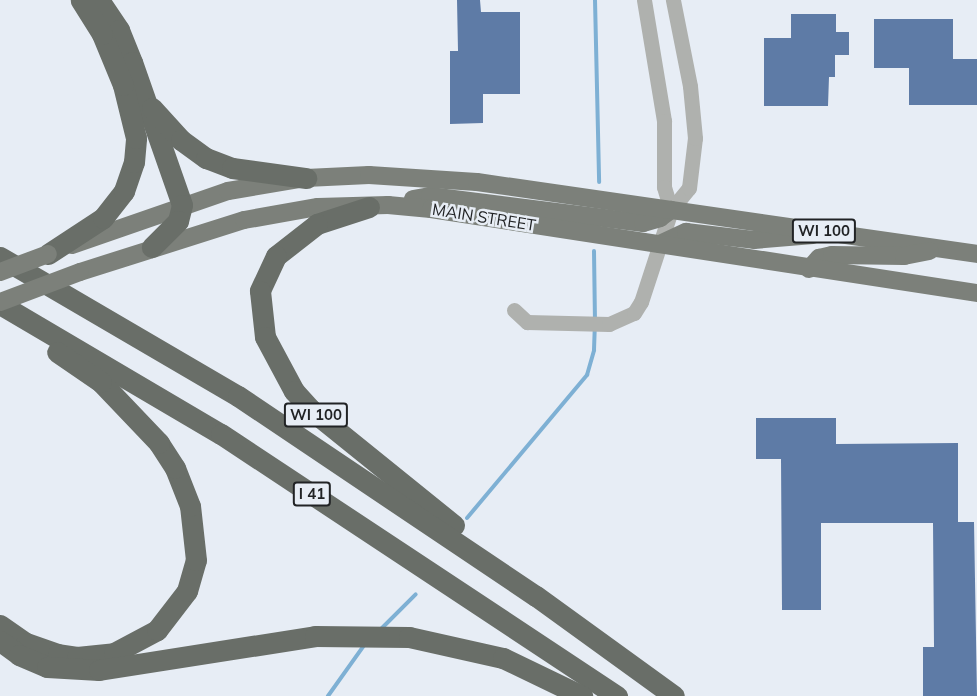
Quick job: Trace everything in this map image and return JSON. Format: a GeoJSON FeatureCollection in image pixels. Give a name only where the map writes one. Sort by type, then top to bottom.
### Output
{"type":"FeatureCollection","features":[{"type":"Feature","properties":{"kind":"highway"},"geometry":{"type":"LineString","coordinates":[[48,254],[103,218],[124,191],[134,162],[136,138],[123,85],[102,34],[81,0]]}},
{"type":"Feature","properties":{"kind":"highway"},"geometry":{"type":"LineString","coordinates":[[99,0],[119,30],[182,205],[178,221],[152,247]]}},
{"type":"Feature","properties":{"kind":"highway"},"geometry":{"type":"LineString","coordinates":[[145,102],[181,140],[206,158],[232,168],[306,178]]}},
{"type":"Feature","properties":{"kind":"highway","name":"WI 100"},"geometry":{"type":"LineString","coordinates":[[378,206],[317,224],[276,256],[261,291],[261,324],[268,344],[294,391],[324,423],[482,547],[536,596]]}},
{"type":"Feature","properties":{"kind":"highway","name":"I 41"},"geometry":{"type":"LineString","coordinates":[[0,257],[238,396],[536,596],[674,696]]}},
{"type":"Feature","properties":{"kind":"highway","name":"I 41"},"geometry":{"type":"LineString","coordinates":[[0,303],[221,434],[617,696]]}},
{"type":"Feature","properties":{"kind":"highway"},"geometry":{"type":"LineString","coordinates":[[0,311],[101,382],[141,422],[182,484],[195,524],[196,544],[192,575],[177,606],[157,630],[124,650],[95,657],[58,654],[26,643],[0,625]]}},
{"type":"Feature","properties":{"kind":"highway"},"geometry":{"type":"LineString","coordinates":[[0,641],[19,655],[47,667],[99,670],[305,638],[377,634],[442,642],[503,658],[582,696]]}},
{"type":"Feature","properties":{"kind":"main road","name":"MAIN STREET"},"geometry":{"type":"LineString","coordinates":[[0,272],[182,205],[228,191],[306,178],[430,176],[977,254]]}},
{"type":"Feature","properties":{"kind":"main road"},"geometry":{"type":"LineString","coordinates":[[378,206],[430,196],[643,223],[660,218],[670,210]]}},
{"type":"Feature","properties":{"kind":"main road","name":"MAIN STREET"},"geometry":{"type":"LineString","coordinates":[[0,303],[152,247],[290,211],[378,206],[660,244],[809,269],[977,293]]}},
{"type":"Feature","properties":{"kind":"main road"},"geometry":{"type":"LineString","coordinates":[[660,244],[686,232],[754,240],[832,232]]}},
{"type":"Feature","properties":{"kind":"main road"},"geometry":{"type":"LineString","coordinates":[[809,269],[819,258],[832,255],[904,256],[944,248]]}},
{"type":"Feature","properties":{"kind":"street"},"geometry":{"type":"LineString","coordinates":[[644,0],[664,121],[664,188],[670,210]]}},
{"type":"Feature","properties":{"kind":"street"},"geometry":{"type":"LineString","coordinates":[[514,310],[527,322],[609,324],[624,320],[641,302],[670,210],[690,188],[695,138],[690,86],[673,0]]}},
{"type":"Feature","properties":{"kind":"building"},"geometry":{"type":"Polygon","coordinates":[[[457,0],[480,0],[481,12],[520,12],[520,94],[483,94],[483,123],[450,124],[450,51],[458,51],[457,0]]]}},
{"type":"Feature","properties":{"kind":"building"},"geometry":{"type":"Polygon","coordinates":[[[791,14],[836,14],[836,32],[849,32],[849,55],[835,55],[835,77],[829,77],[828,106],[764,106],[764,38],[791,38],[791,14]]]}},
{"type":"Feature","properties":{"kind":"building"},"geometry":{"type":"Polygon","coordinates":[[[874,19],[953,19],[953,59],[977,59],[977,105],[909,105],[909,68],[874,68],[874,19]]]}},
{"type":"Feature","properties":{"kind":"building"},"geometry":{"type":"Polygon","coordinates":[[[756,418],[836,418],[836,444],[958,443],[958,522],[974,522],[977,696],[923,696],[923,647],[934,647],[933,523],[821,523],[821,610],[782,610],[781,459],[756,459],[756,418]]]}},
{"type":"Feature","properties":{"kind":"waterway"},"geometry":{"type":"LineString","coordinates":[[595,0],[599,182]]}},
{"type":"Feature","properties":{"kind":"waterway"},"geometry":{"type":"LineString","coordinates":[[594,251],[595,319]]}},
{"type":"Feature","properties":{"kind":"waterway"},"geometry":{"type":"LineString","coordinates":[[467,518],[587,375],[594,350],[595,327]]}},
{"type":"Feature","properties":{"kind":"waterway"},"geometry":{"type":"LineString","coordinates":[[381,629],[416,594]]}},
{"type":"Feature","properties":{"kind":"waterway"},"geometry":{"type":"LineString","coordinates":[[328,696],[365,644]]}}]}
